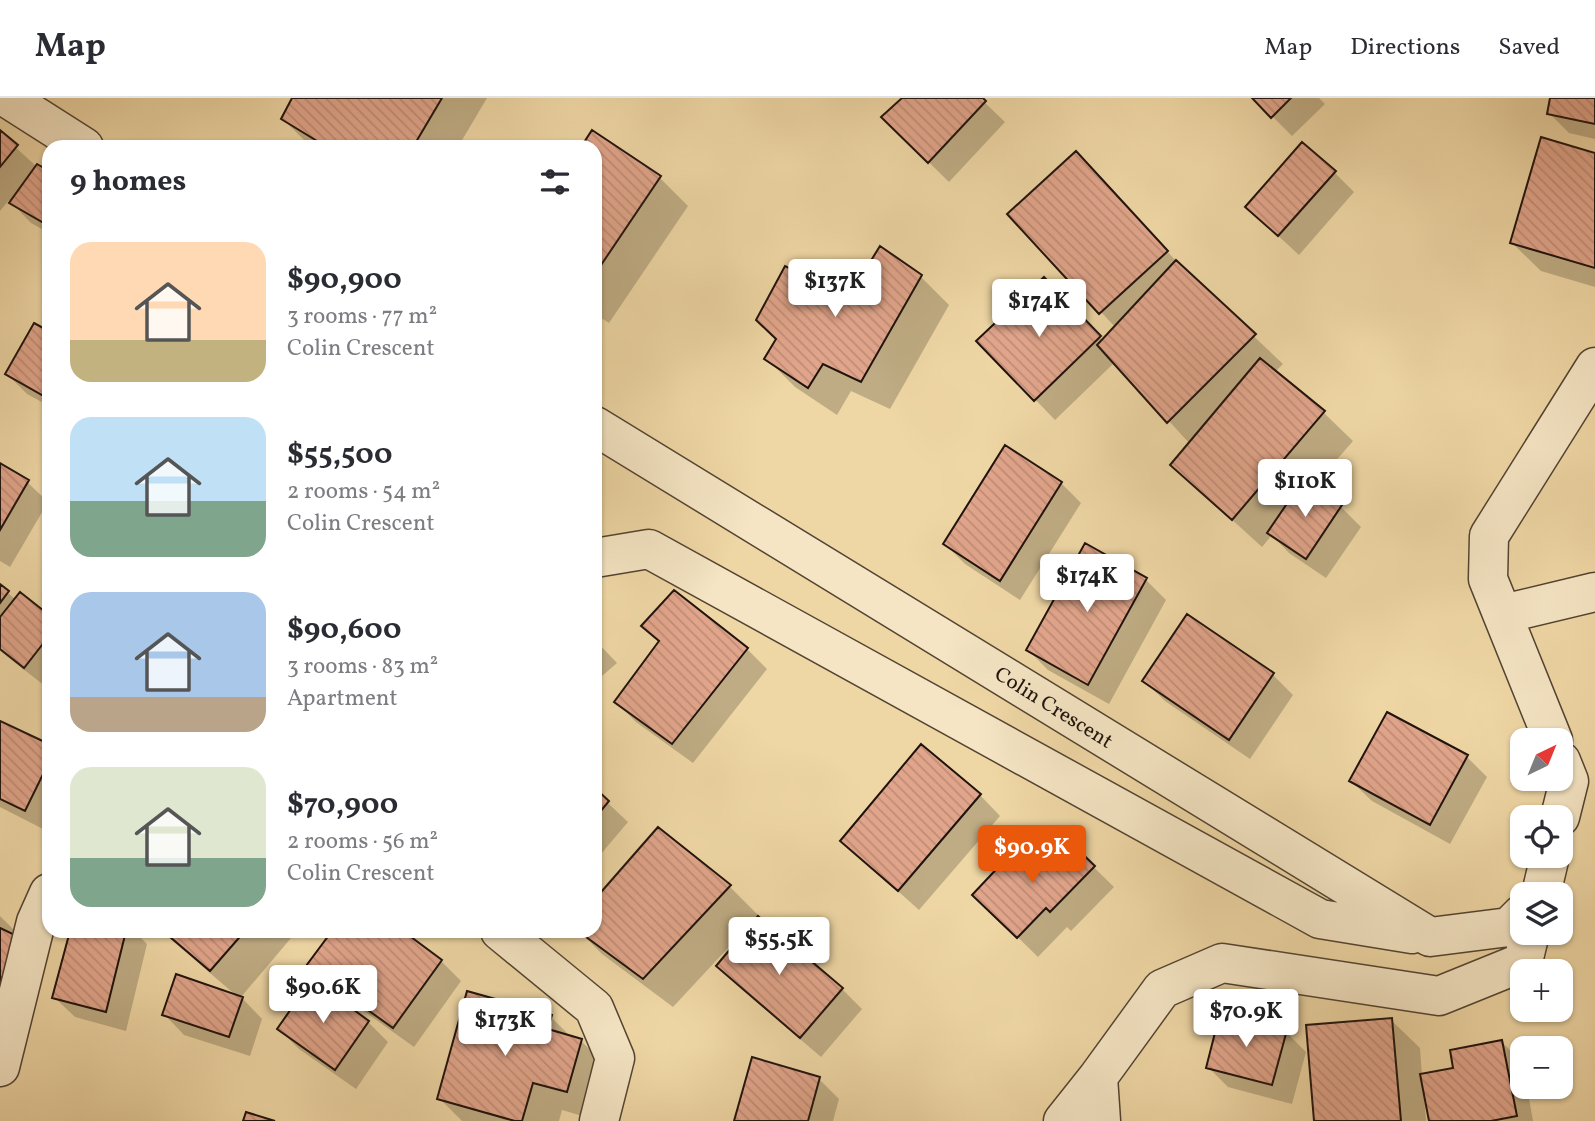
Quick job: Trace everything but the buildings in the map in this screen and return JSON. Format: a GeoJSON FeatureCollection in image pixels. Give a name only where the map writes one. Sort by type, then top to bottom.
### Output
{"type":"FeatureCollection","features":[{"type":"Feature","properties":{"kind":"street"},"geometry":{"type":"LineString","coordinates":[[6,98],[73,140]]}},
{"type":"Feature","properties":{"kind":"street"},"geometry":{"type":"LineString","coordinates":[[1548,728],[1488,579],[1489,536],[1595,367]]}},
{"type":"Feature","properties":{"kind":"street","name":"Colin Crescent"},"geometry":{"type":"LineString","coordinates":[[602,430],[1430,937]]}},
{"type":"Feature","properties":{"kind":"street"},"geometry":{"type":"LineString","coordinates":[[602,557],[649,549],[1321,919],[1430,937],[1510,925]]}},
{"type":"Feature","properties":{"kind":"street"},"geometry":{"type":"LineString","coordinates":[[1503,614],[1595,592]]}},
{"type":"Feature","properties":{"kind":"street"},"geometry":{"type":"LineString","coordinates":[[0,1067],[36,922],[42,909]]}},
{"type":"Feature","properties":{"kind":"street"},"geometry":{"type":"LineString","coordinates":[[508,938],[594,1009],[615,1058],[599,1121]]}},
{"type":"Feature","properties":{"kind":"street"},"geometry":{"type":"LineString","coordinates":[[1063,1121],[1162,989],[1222,963],[1439,996],[1523,962],[1527,945]]}},
{"type":"Feature","properties":{"kind":"street"},"geometry":{"type":"LineString","coordinates":[[1098,1077],[1101,1121]]}}]}
